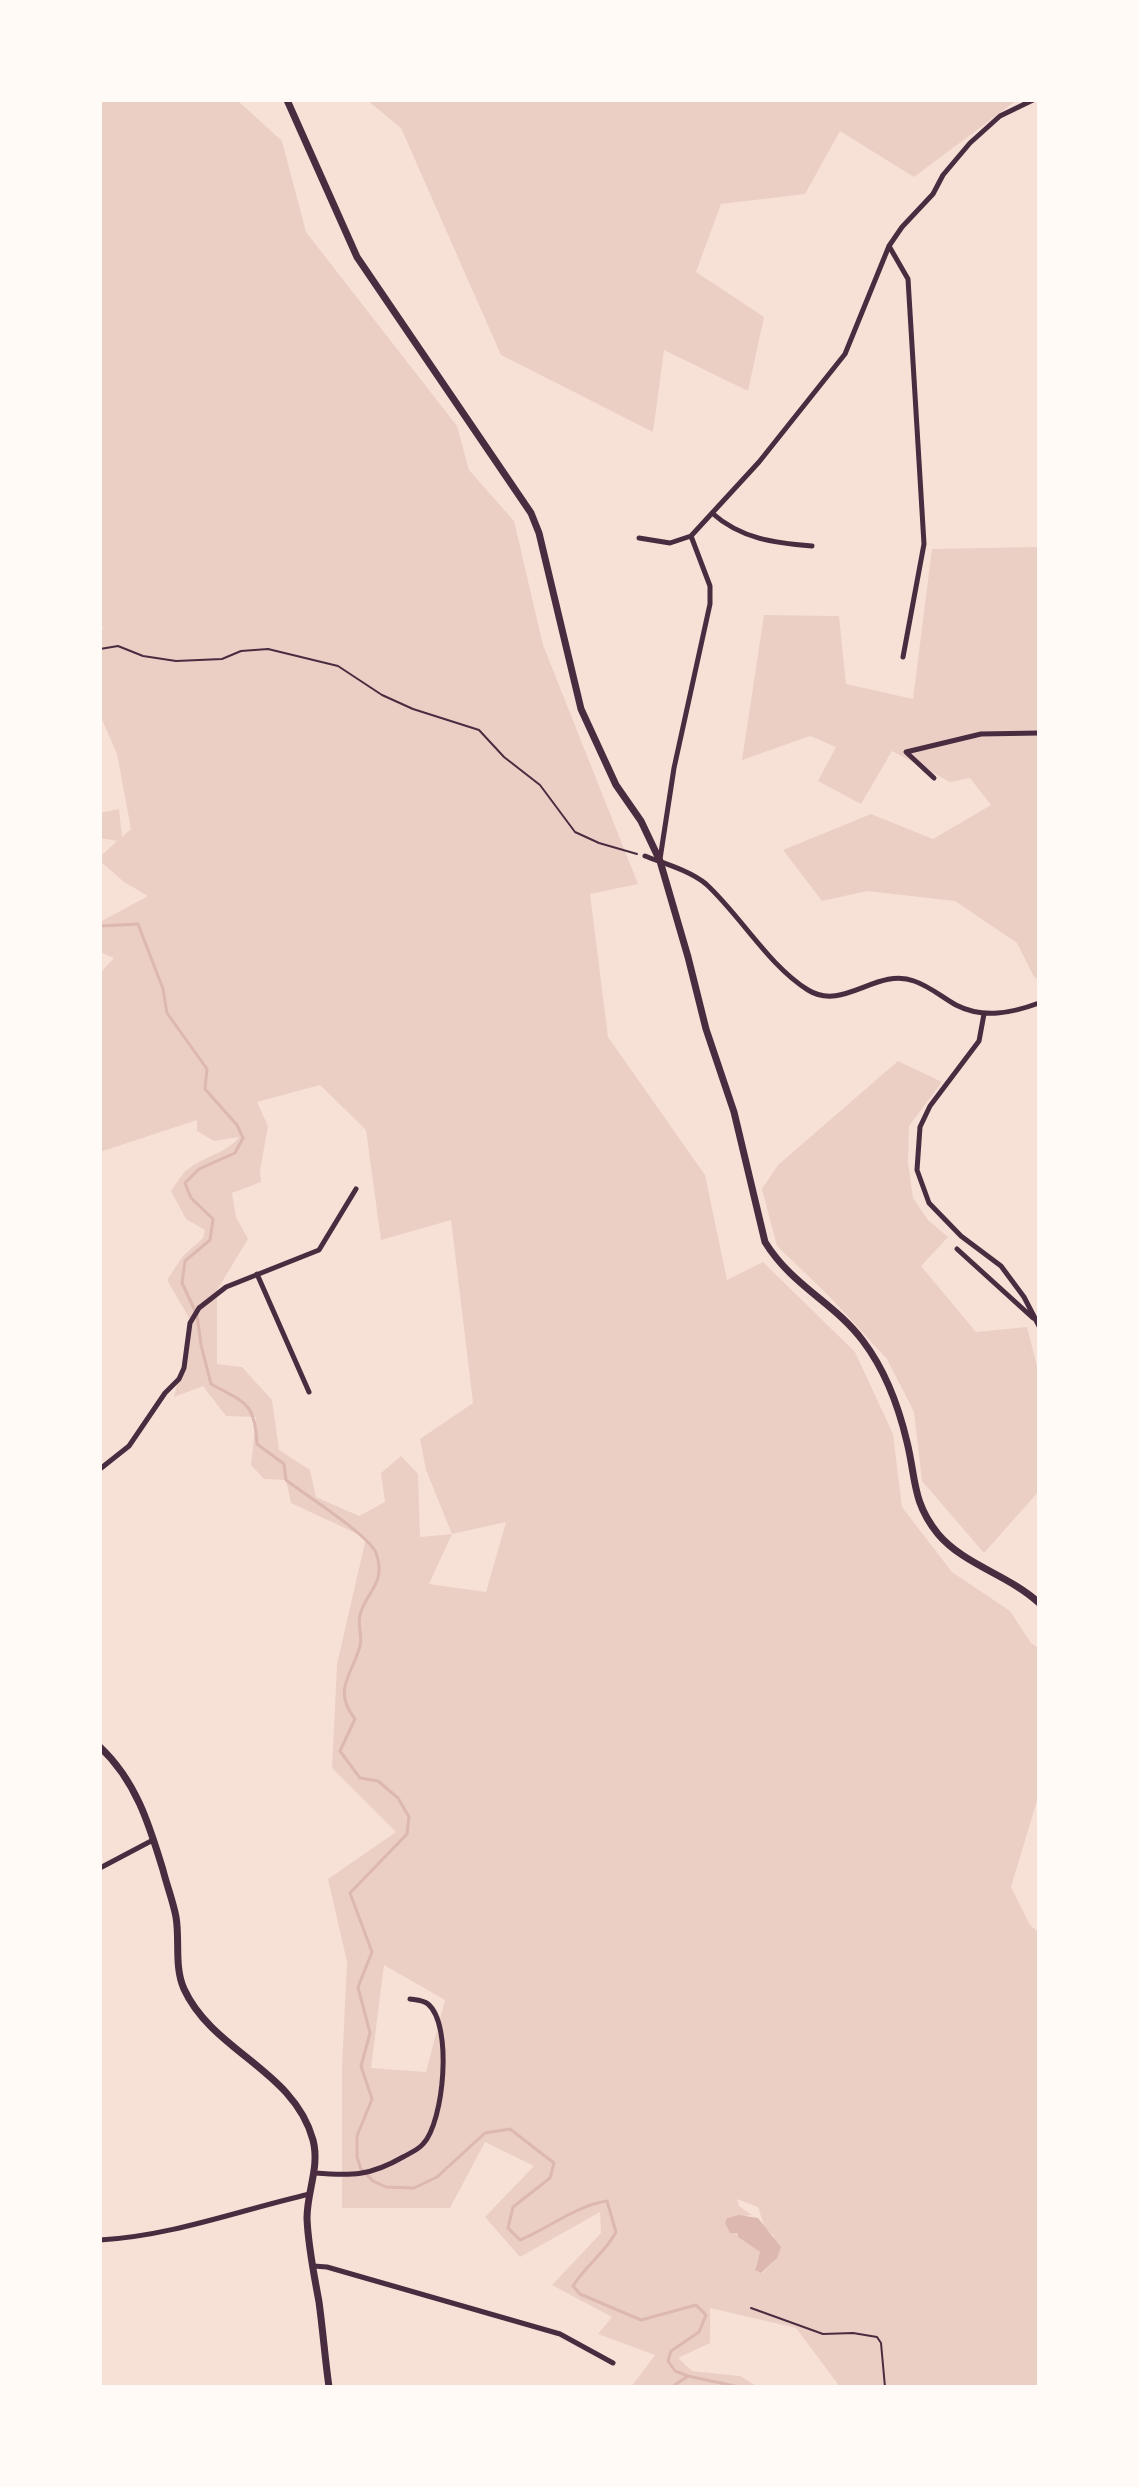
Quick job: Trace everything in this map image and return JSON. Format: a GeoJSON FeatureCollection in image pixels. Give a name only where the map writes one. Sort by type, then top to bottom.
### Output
{"type":"FeatureCollection","features":[{"type":"Feature","properties":{"kind":"main road"},"geometry":{"type":"LineString","coordinates":[[287,100],[357,257],[521,495],[540,538],[581,709],[616,785],[641,821],[660,861],[706,1029],[734,1112],[765,1242],[775,1259],[853,1331],[871,1353],[903,1423],[915,1493],[940,1536],[957,1551],[1005,1578],[1039,1603]]}},
{"type":"Feature","properties":{"kind":"main road"},"geometry":{"type":"LineString","coordinates":[[100,1747],[124,1773],[137,1795],[154,1840],[176,1918],[182,1985],[190,2000],[213,2030],[275,2080],[296,2106],[313,2142],[315,2173],[307,2218],[329,2387]]}},
{"type":"Feature","properties":{"kind":"street"},"geometry":{"type":"LineString","coordinates":[[639,538],[670,543],[691,536],[759,462],[845,354],[889,246],[902,227],[933,194],[943,175],[970,143],[1000,116],[1033,100]]}},
{"type":"Feature","properties":{"kind":"street"},"geometry":{"type":"LineString","coordinates":[[889,246],[908,279],[924,544],[903,657]]}},
{"type":"Feature","properties":{"kind":"street"},"geometry":{"type":"LineString","coordinates":[[712,513],[726,526],[759,540],[812,546]]}},
{"type":"Feature","properties":{"kind":"street"},"geometry":{"type":"LineString","coordinates":[[660,861],[674,768],[710,604],[710,586],[691,536]]}},
{"type":"Feature","properties":{"kind":"street"},"geometry":{"type":"LineString","coordinates":[[934,778],[906,752],[981,734],[1039,733]]}},
{"type":"Feature","properties":{"kind":"street"},"geometry":{"type":"LineString","coordinates":[[645,856],[704,882],[772,957],[809,991],[820,995],[844,994],[883,979],[908,979],[960,1007],[984,1014],[1024,1009],[1039,1003]]}},
{"type":"Feature","properties":{"kind":"street"},"geometry":{"type":"LineString","coordinates":[[984,1014],[979,1041],[947,1088],[930,1106],[920,1127],[917,1170],[929,1203],[961,1236],[1001,1266],[1024,1297],[1038,1324]]}},
{"type":"Feature","properties":{"kind":"street"},"geometry":{"type":"LineString","coordinates":[[100,1469],[129,1446],[165,1393],[179,1379],[184,1368],[190,1323],[199,1308],[226,1287],[319,1250],[356,1189]]}},
{"type":"Feature","properties":{"kind":"street"},"geometry":{"type":"LineString","coordinates":[[957,1249],[1038,1324]]}},
{"type":"Feature","properties":{"kind":"street"},"geometry":{"type":"LineString","coordinates":[[257,1274],[309,1392]]}},
{"type":"Feature","properties":{"kind":"street"},"geometry":{"type":"LineString","coordinates":[[100,1868],[154,1840]]}},
{"type":"Feature","properties":{"kind":"street"},"geometry":{"type":"LineString","coordinates":[[315,2173],[370,2173],[422,2145],[434,2119],[444,2074],[443,2039],[428,2004],[410,1999]]}},
{"type":"Feature","properties":{"kind":"street"},"geometry":{"type":"LineString","coordinates":[[100,2240],[130,2238],[185,2227],[310,2194]]}},
{"type":"Feature","properties":{"kind":"street"},"geometry":{"type":"LineString","coordinates":[[313,2266],[323,2265],[560,2334],[613,2363]]}},
{"type":"Feature","properties":{"kind":"path"},"geometry":{"type":"LineString","coordinates":[[100,649],[118,646],[143,656],[176,661],[222,659],[241,651],[268,649],[338,666],[382,695],[413,709],[479,730],[504,757],[540,785],[575,832],[599,843],[645,856]]}},
{"type":"Feature","properties":{"kind":"path"},"geometry":{"type":"LineString","coordinates":[[751,2308],[823,2334],[853,2333],[877,2337],[881,2343],[885,2387]]}},
{"type":"Feature","properties":{"kind":"shaded area"},"geometry":{"type":"Polygon","coordinates":[[[100,100],[237,100],[282,141],[306,232],[457,426],[469,470],[514,521],[543,645],[638,884],[590,894],[608,1037],[705,1175],[727,1280],[763,1262],[855,1352],[893,1434],[902,1507],[952,1572],[1010,1611],[1031,1643],[1039,1648],[1039,1794],[1011,1887],[1030,1925],[1039,1933],[1039,2387],[840,2387],[796,2328],[710,2308],[710,2343],[678,2358],[692,2371],[740,2376],[758,2387],[631,2387],[655,2355],[598,2334],[612,2317],[552,2285],[601,2233],[600,2212],[520,2257],[485,2217],[534,2166],[485,2142],[450,2208],[342,2208],[342,2067],[347,1962],[328,1879],[396,1832],[332,1768],[337,1664],[366,1538],[291,1503],[286,1480],[264,1479],[251,1465],[256,1417],[226,1416],[203,1386],[174,1397],[192,1323],[167,1280],[183,1256],[203,1238],[205,1230],[186,1219],[171,1191],[188,1169],[230,1146],[239,1137],[214,1141],[197,1131],[197,1120],[100,1152],[100,973],[114,958],[100,952],[100,922],[148,896],[124,882],[100,861],[100,857],[117,841],[100,838],[100,813],[119,809],[122,837],[131,829],[117,754],[100,715],[100,631],[103,629],[100,621],[100,100]],[[320,1085],[257,1102],[268,1126],[261,1182],[232,1193],[236,1217],[248,1239],[217,1290],[217,1364],[242,1367],[272,1400],[279,1450],[310,1470],[316,1497],[359,1516],[385,1502],[381,1473],[401,1456],[418,1474],[420,1537],[452,1534],[426,1470],[420,1439],[473,1403],[451,1220],[381,1240],[366,1130],[320,1085]],[[506,1522],[452,1534],[429,1584],[486,1592],[506,1522]],[[384,1965],[371,2068],[426,2072],[445,2000],[384,1965]],[[737,2199],[739,2206],[752,2215],[727,2218],[738,2237],[760,2252],[755,2268],[762,2273],[773,2262],[774,2236],[765,2229],[758,2207],[737,2199]]]}},
{"type":"Feature","properties":{"kind":"shaded area"},"geometry":{"type":"Polygon","coordinates":[[[367,100],[1017,100],[914,177],[840,131],[805,194],[721,204],[696,272],[764,317],[748,391],[664,350],[653,432],[501,355],[401,128],[367,100]]]}},
{"type":"Feature","properties":{"kind":"shaded area"},"geometry":{"type":"Polygon","coordinates":[[[1039,494],[1039,980],[1034,977],[1017,943],[955,901],[867,891],[822,901],[783,850],[871,814],[933,839],[991,805],[970,778],[950,782],[892,751],[861,804],[818,781],[836,747],[810,736],[742,760],[764,615],[839,616],[846,684],[913,699],[932,549],[1037,547],[1039,494]]]}},
{"type":"Feature","properties":{"kind":"shaded area"},"geometry":{"type":"Polygon","coordinates":[[[898,1061],[942,1082],[909,1126],[908,1163],[913,1198],[928,1220],[948,1237],[921,1266],[976,1332],[1027,1327],[1039,1374],[1039,1491],[984,1553],[922,1481],[914,1412],[887,1359],[777,1246],[762,1189],[778,1165],[898,1061]]]}},
{"type":"Feature","properties":{"kind":"shaded area"},"geometry":{"type":"Polygon","coordinates":[[[739,2215],[758,2218],[781,2247],[777,2258],[761,2273],[755,2270],[760,2252],[738,2237],[737,2233],[730,2233],[725,2223],[727,2218],[739,2215]]]}},
{"type":"Feature","properties":{"kind":"waterway"},"geometry":{"type":"LineString","coordinates":[[100,926],[138,924],[163,989],[167,1013],[207,1069],[205,1089],[237,1125],[243,1138],[235,1153],[199,1169],[185,1183],[191,1198],[213,1219],[210,1240],[185,1261],[182,1283],[197,1315],[211,1384],[246,1405],[254,1420],[257,1444],[284,1464],[286,1480],[362,1536],[376,1553],[379,1564],[377,1580],[360,1615],[360,1646],[344,1691],[348,1709],[355,1719],[340,1751],[360,1778],[378,1781],[398,1798],[409,1817],[407,1834],[350,1893],[372,1952],[358,1987],[370,2033],[361,2066],[372,2099],[357,2136],[357,2157],[361,2169],[373,2181],[386,2187],[414,2188],[437,2177],[485,2133],[510,2129],[554,2163],[550,2178],[513,2207],[508,2228],[520,2240],[573,2212],[607,2201],[616,2232],[573,2286],[580,2294],[641,2320],[696,2305],[706,2315],[699,2332],[671,2351],[668,2361],[675,2371],[688,2376],[672,2387]]}},
{"type":"Feature","properties":{"kind":"waterway"},"geometry":{"type":"LineString","coordinates":[[688,2376],[739,2387]]}}]}
